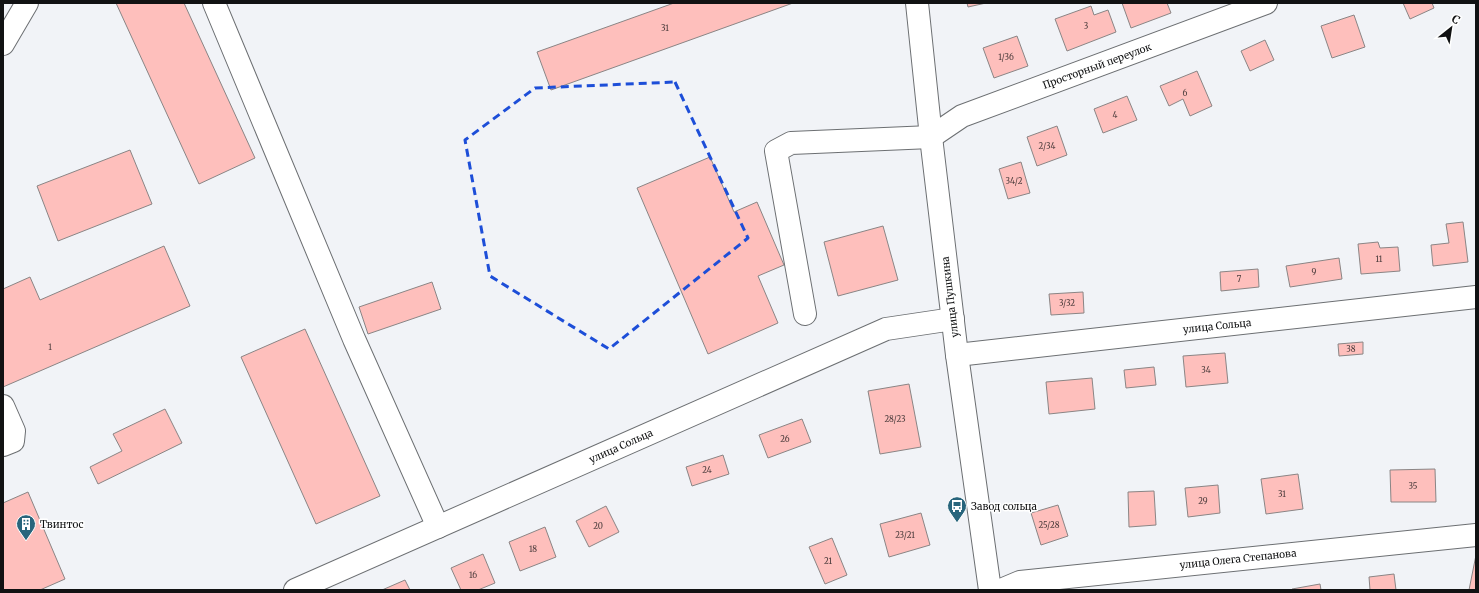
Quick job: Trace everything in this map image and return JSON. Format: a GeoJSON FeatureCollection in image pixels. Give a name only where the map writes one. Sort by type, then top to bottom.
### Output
{"type":"FeatureCollection","features":[{"type":"Feature","properties":{"kind":"street"},"geometry":{"type":"LineString","coordinates":[[3,44],[27,3]]}},
{"type":"Feature","properties":{"kind":"street"},"geometry":{"type":"LineString","coordinates":[[214,3],[354,339],[438,527]]}},
{"type":"Feature","properties":{"kind":"street","name":"улица Пушкина"},"geometry":{"type":"LineString","coordinates":[[917,3],[931,137],[957,355],[990,590]]}},
{"type":"Feature","properties":{"kind":"street","name":"Просторный переулок"},"geometry":{"type":"LineString","coordinates":[[931,137],[962,116],[1266,3]]}},
{"type":"Feature","properties":{"kind":"street"},"geometry":{"type":"LineString","coordinates":[[805,314],[776,151],[791,143],[931,137]]}},
{"type":"Feature","properties":{"kind":"street","name":"улица Сольца"},"geometry":{"type":"LineString","coordinates":[[957,355],[1476,297]]}},
{"type":"Feature","properties":{"kind":"street","name":"улица Сольца"},"geometry":{"type":"LineString","coordinates":[[309,587],[438,527],[886,329],[953,319]]}},
{"type":"Feature","properties":{"kind":"street"},"geometry":{"type":"LineString","coordinates":[[3,406],[14,431],[13,441],[3,445]]}},
{"type":"Feature","properties":{"kind":"street","name":"улица Олега Степанова"},"geometry":{"type":"LineString","coordinates":[[1001,590],[1020,582],[1476,535]]}},
{"type":"Feature","properties":{"kind":"highlighted area"},"geometry":{"type":"Polygon","coordinates":[[[675,82],[748,238],[609,349],[490,276],[465,140],[535,88],[675,82]]]}},
{"type":"Feature","properties":{"kind":"building"},"geometry":{"type":"Polygon","coordinates":[[[116,3],[184,3],[255,158],[199,184],[116,3]]]}},
{"type":"Feature","properties":{"kind":"building"},"geometry":{"type":"Polygon","coordinates":[[[674,3],[793,3],[551,90],[537,52],[674,3]]]}},
{"type":"Feature","properties":{"kind":"building"},"geometry":{"type":"Polygon","coordinates":[[[967,3],[986,3],[968,7],[967,3]]]}},
{"type":"Feature","properties":{"kind":"building"},"geometry":{"type":"Polygon","coordinates":[[[1122,3],[1167,3],[1171,13],[1131,28],[1122,3]]]}},
{"type":"Feature","properties":{"kind":"building"},"geometry":{"type":"Polygon","coordinates":[[[1403,3],[1432,3],[1434,8],[1410,19],[1403,3]]]}},
{"type":"Feature","properties":{"kind":"building"},"geometry":{"type":"Polygon","coordinates":[[[1091,6],[1094,15],[1108,10],[1116,32],[1067,51],[1055,19],[1091,6]]]}},
{"type":"Feature","properties":{"kind":"building"},"geometry":{"type":"Polygon","coordinates":[[[1354,15],[1365,47],[1332,58],[1321,26],[1354,15]]]}},
{"type":"Feature","properties":{"kind":"building"},"geometry":{"type":"Polygon","coordinates":[[[1017,36],[1028,66],[994,78],[983,48],[1017,36]]]}},
{"type":"Feature","properties":{"kind":"building"},"geometry":{"type":"Polygon","coordinates":[[[1265,40],[1274,60],[1250,71],[1241,51],[1265,40]]]}},
{"type":"Feature","properties":{"kind":"building"},"geometry":{"type":"Polygon","coordinates":[[[1197,71],[1212,106],[1190,116],[1183,99],[1169,106],[1160,86],[1197,71]]]}},
{"type":"Feature","properties":{"kind":"building"},"geometry":{"type":"Polygon","coordinates":[[[1127,96],[1137,120],[1103,133],[1094,109],[1127,96]]]}},
{"type":"Feature","properties":{"kind":"building"},"geometry":{"type":"Polygon","coordinates":[[[1057,126],[1067,155],[1037,166],[1027,137],[1057,126]]]}},
{"type":"Feature","properties":{"kind":"building"},"geometry":{"type":"Polygon","coordinates":[[[130,150],[152,204],[58,241],[37,186],[130,150]]]}},
{"type":"Feature","properties":{"kind":"building"},"geometry":{"type":"Polygon","coordinates":[[[710,157],[734,212],[757,202],[784,265],[758,276],[778,323],[708,354],[637,188],[710,157]]]}},
{"type":"Feature","properties":{"kind":"building"},"geometry":{"type":"Polygon","coordinates":[[[1021,162],[1030,193],[1008,199],[999,169],[1021,162]]]}},
{"type":"Feature","properties":{"kind":"building"},"geometry":{"type":"Polygon","coordinates":[[[1463,222],[1468,262],[1433,266],[1431,245],[1449,243],[1446,224],[1463,222]]]}},
{"type":"Feature","properties":{"kind":"building"},"geometry":{"type":"Polygon","coordinates":[[[883,226],[898,280],[838,296],[824,242],[883,226]]]}},
{"type":"Feature","properties":{"kind":"building"},"geometry":{"type":"Polygon","coordinates":[[[1378,242],[1380,248],[1398,247],[1400,271],[1361,274],[1358,244],[1378,242]]]}},
{"type":"Feature","properties":{"kind":"building"},"geometry":{"type":"Polygon","coordinates":[[[164,246],[190,306],[3,387],[3,289],[30,277],[40,300],[164,246]]]}},
{"type":"Feature","properties":{"kind":"building"},"geometry":{"type":"Polygon","coordinates":[[[1339,258],[1342,279],[1290,287],[1286,266],[1339,258]]]}},
{"type":"Feature","properties":{"kind":"building"},"geometry":{"type":"Polygon","coordinates":[[[1258,269],[1259,287],[1221,291],[1220,272],[1258,269]]]}},
{"type":"Feature","properties":{"kind":"building"},"geometry":{"type":"Polygon","coordinates":[[[432,282],[441,309],[368,334],[359,307],[432,282]]]}},
{"type":"Feature","properties":{"kind":"building"},"geometry":{"type":"Polygon","coordinates":[[[1083,292],[1084,313],[1051,315],[1049,294],[1083,292]]]}},
{"type":"Feature","properties":{"kind":"building"},"geometry":{"type":"Polygon","coordinates":[[[305,329],[380,496],[316,524],[241,357],[305,329]]]}},
{"type":"Feature","properties":{"kind":"building"},"geometry":{"type":"Polygon","coordinates":[[[1363,342],[1363,354],[1339,356],[1338,344],[1363,342]]]}},
{"type":"Feature","properties":{"kind":"building"},"geometry":{"type":"Polygon","coordinates":[[[1225,353],[1228,383],[1186,387],[1183,356],[1225,353]]]}},
{"type":"Feature","properties":{"kind":"building"},"geometry":{"type":"Polygon","coordinates":[[[1154,367],[1156,385],[1126,388],[1124,370],[1154,367]]]}},
{"type":"Feature","properties":{"kind":"building"},"geometry":{"type":"Polygon","coordinates":[[[1092,378],[1095,409],[1049,414],[1046,382],[1092,378]]]}},
{"type":"Feature","properties":{"kind":"building"},"geometry":{"type":"Polygon","coordinates":[[[909,384],[921,447],[880,454],[868,391],[909,384]]]}},
{"type":"Feature","properties":{"kind":"building"},"geometry":{"type":"Polygon","coordinates":[[[165,409],[182,443],[98,484],[90,467],[122,451],[113,434],[165,409]]]}},
{"type":"Feature","properties":{"kind":"building"},"geometry":{"type":"Polygon","coordinates":[[[802,419],[811,442],[768,458],[759,435],[802,419]]]}},
{"type":"Feature","properties":{"kind":"building"},"geometry":{"type":"Polygon","coordinates":[[[723,455],[729,474],[692,486],[686,467],[723,455]]]}},
{"type":"Feature","properties":{"kind":"building"},"geometry":{"type":"Polygon","coordinates":[[[1435,469],[1436,502],[1391,502],[1390,470],[1435,469]]]}},
{"type":"Feature","properties":{"kind":"building"},"geometry":{"type":"Polygon","coordinates":[[[1298,474],[1303,509],[1266,514],[1261,479],[1298,474]]]}},
{"type":"Feature","properties":{"kind":"building"},"geometry":{"type":"Polygon","coordinates":[[[1218,485],[1220,513],[1188,517],[1185,488],[1218,485]]]}},
{"type":"Feature","properties":{"kind":"building"},"geometry":{"type":"Polygon","coordinates":[[[1154,491],[1156,525],[1129,527],[1128,492],[1154,491]]]}},
{"type":"Feature","properties":{"kind":"building","name":"Твинтос"},"geometry":{"type":"Polygon","coordinates":[[[28,492],[65,579],[40,590],[3,590],[3,503],[28,492]]]}},
{"type":"Feature","properties":{"kind":"building"},"geometry":{"type":"Polygon","coordinates":[[[1058,505],[1068,536],[1041,545],[1031,513],[1058,505]]]}},
{"type":"Feature","properties":{"kind":"building"},"geometry":{"type":"Polygon","coordinates":[[[606,506],[619,532],[589,547],[576,521],[606,506]]]}},
{"type":"Feature","properties":{"kind":"building"},"geometry":{"type":"Polygon","coordinates":[[[921,513],[930,545],[889,557],[880,524],[921,513]]]}},
{"type":"Feature","properties":{"kind":"building"},"geometry":{"type":"Polygon","coordinates":[[[545,527],[556,557],[520,571],[509,542],[545,527]]]}},
{"type":"Feature","properties":{"kind":"building"},"geometry":{"type":"Polygon","coordinates":[[[832,538],[847,575],[825,584],[809,547],[832,538]]]}},
{"type":"Feature","properties":{"kind":"building"},"geometry":{"type":"Polygon","coordinates":[[[483,554],[495,583],[478,590],[461,590],[451,568],[483,554]]]}},
{"type":"Feature","properties":{"kind":"building"},"geometry":{"type":"Polygon","coordinates":[[[1476,555],[1476,590],[1469,590],[1476,555]]]}},
{"type":"Feature","properties":{"kind":"building"},"geometry":{"type":"Polygon","coordinates":[[[1394,574],[1396,590],[1370,590],[1369,577],[1394,574]]]}},
{"type":"Feature","properties":{"kind":"building"},"geometry":{"type":"Polygon","coordinates":[[[405,580],[410,590],[382,590],[405,580]]]}},
{"type":"Feature","properties":{"kind":"building"},"geometry":{"type":"Polygon","coordinates":[[[1320,584],[1321,590],[1292,590],[1292,589],[1320,584]]]}},
{"type":"Feature","properties":{"kind":"place","name":"Завод сольца"},"geometry":{"type":"Point","coordinates":[957,523]}},
{"type":"Feature","properties":{"kind":"place","name":"Твинтос"},"geometry":{"type":"Point","coordinates":[26,541]}}]}
